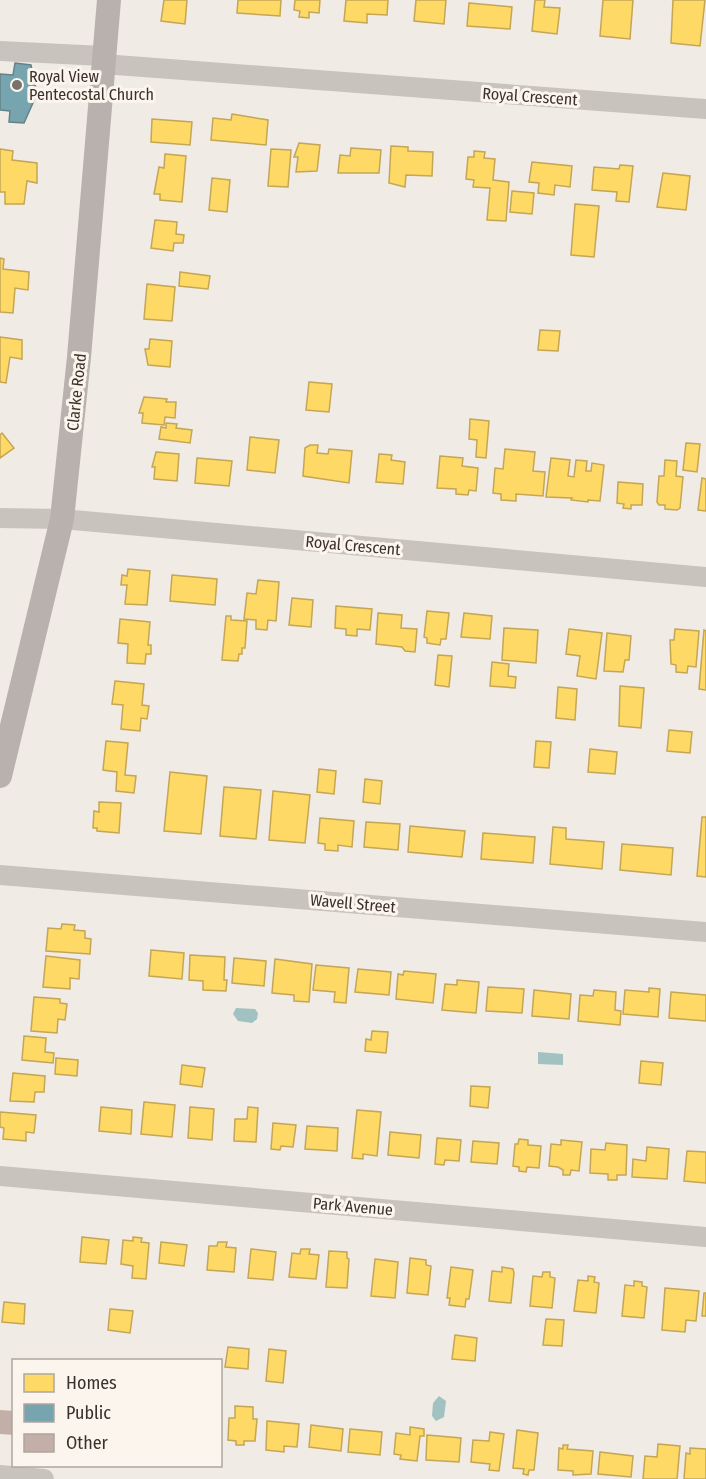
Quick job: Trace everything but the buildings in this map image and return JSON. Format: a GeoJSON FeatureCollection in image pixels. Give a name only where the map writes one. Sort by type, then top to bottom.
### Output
{"type":"FeatureCollection","features":[{"type":"Feature","properties":{"kind":"main road","name":"Clarke Road"},"geometry":{"type":"LineString","coordinates":[[0,776],[62,519],[79,357],[109,0]]}},
{"type":"Feature","properties":{"kind":"street","name":"Royal Crescent"},"geometry":{"type":"LineString","coordinates":[[0,51],[706,109]]}},
{"type":"Feature","properties":{"kind":"street","name":"Royal Crescent"},"geometry":{"type":"LineString","coordinates":[[0,518],[62,519],[706,577]]}},
{"type":"Feature","properties":{"kind":"street","name":"Wavell Street"},"geometry":{"type":"LineString","coordinates":[[0,875],[706,932]]}},
{"type":"Feature","properties":{"kind":"street","name":"Park Avenue"},"geometry":{"type":"LineString","coordinates":[[0,1176],[706,1237]]}},
{"type":"Feature","properties":{"kind":"street"},"geometry":{"type":"LineString","coordinates":[[0,1475],[44,1479]]}},
{"type":"Feature","properties":{"kind":"water"},"geometry":{"type":"Polygon","coordinates":[[[236,1008],[255,1009],[258,1013],[257,1019],[252,1023],[238,1021],[233,1014],[236,1008]]]}},
{"type":"Feature","properties":{"kind":"water"},"geometry":{"type":"Polygon","coordinates":[[[538,1052],[563,1054],[563,1065],[538,1064],[538,1052]]]}},
{"type":"Feature","properties":{"kind":"water"},"geometry":{"type":"Polygon","coordinates":[[[439,1396],[446,1401],[444,1417],[436,1421],[432,1416],[433,1403],[439,1396]]]}},
{"type":"Feature","properties":{"kind":"place","name":"Royal View Pentecostal Church"},"geometry":{"type":"Point","coordinates":[17,85]}}]}
